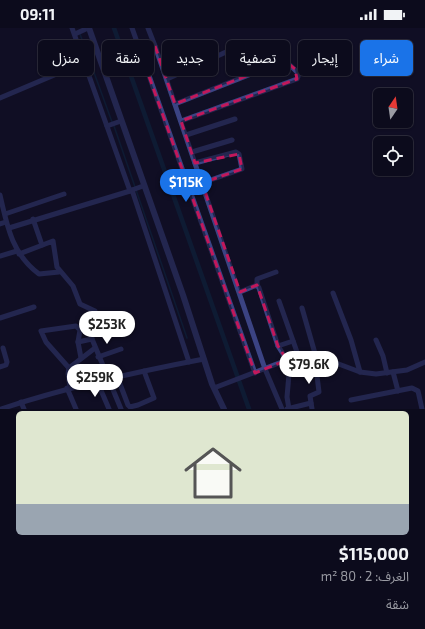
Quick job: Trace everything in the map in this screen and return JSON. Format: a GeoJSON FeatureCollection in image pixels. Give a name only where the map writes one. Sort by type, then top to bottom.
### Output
{"type":"FeatureCollection","features":[{"type":"Feature","properties":{"kind":"street"},"geometry":{"type":"LineString","coordinates":[[72,28],[77,40]]}},
{"type":"Feature","properties":{"kind":"street"},"geometry":{"type":"LineString","coordinates":[[75,34],[88,28],[118,122],[144,186],[214,388],[224,409]]}},
{"type":"Feature","properties":{"kind":"street"},"geometry":{"type":"LineString","coordinates":[[132,28],[136,40]]}},
{"type":"Feature","properties":{"kind":"street"},"geometry":{"type":"LineString","coordinates":[[148,28],[176,104],[265,369],[282,409]]}},
{"type":"Feature","properties":{"kind":"street"},"geometry":{"type":"LineString","coordinates":[[167,79],[226,52]]}},
{"type":"Feature","properties":{"kind":"street"},"geometry":{"type":"LineString","coordinates":[[176,104],[274,65],[283,66],[290,64],[299,74],[297,79],[181,121]]}},
{"type":"Feature","properties":{"kind":"street"},"geometry":{"type":"LineString","coordinates":[[0,98],[52,76]]}},
{"type":"Feature","properties":{"kind":"street"},"geometry":{"type":"LineString","coordinates":[[90,76],[189,362]]}},
{"type":"Feature","properties":{"kind":"street"},"geometry":{"type":"LineString","coordinates":[[149,76],[255,373]]}},
{"type":"Feature","properties":{"kind":"street"},"geometry":{"type":"LineString","coordinates":[[186,136],[235,119]]}},
{"type":"Feature","properties":{"kind":"street"},"geometry":{"type":"LineString","coordinates":[[108,126],[118,122]]}},
{"type":"Feature","properties":{"kind":"street"},"geometry":{"type":"LineString","coordinates":[[192,152],[232,140]]}},
{"type":"Feature","properties":{"kind":"street"},"geometry":{"type":"LineString","coordinates":[[195,163],[236,152],[239,154],[242,169],[202,183]]}},
{"type":"Feature","properties":{"kind":"street"},"geometry":{"type":"LineString","coordinates":[[9,228],[144,186]]}},
{"type":"Feature","properties":{"kind":"street"},"geometry":{"type":"LineString","coordinates":[[4,214],[64,194]]}},
{"type":"Feature","properties":{"kind":"street"},"geometry":{"type":"LineString","coordinates":[[0,195],[6,222],[18,252],[40,275],[59,272]]}},
{"type":"Feature","properties":{"kind":"street"},"geometry":{"type":"LineString","coordinates":[[34,219],[42,245]]}},
{"type":"Feature","properties":{"kind":"street"},"geometry":{"type":"LineString","coordinates":[[0,224],[6,222]]}},
{"type":"Feature","properties":{"kind":"street"},"geometry":{"type":"LineString","coordinates":[[0,256],[54,242],[54,259],[59,272],[73,286],[80,304],[95,311],[91,328],[92,339],[98,357],[121,409]]}},
{"type":"Feature","properties":{"kind":"street"},"geometry":{"type":"LineString","coordinates":[[276,272],[257,279],[257,284],[278,346],[286,359],[289,374],[287,397],[288,409],[312,406],[310,396],[319,392],[316,376],[320,371],[313,340],[302,308]]}},
{"type":"Feature","properties":{"kind":"street"},"geometry":{"type":"LineString","coordinates":[[240,292],[257,284]]}},
{"type":"Feature","properties":{"kind":"street"},"geometry":{"type":"LineString","coordinates":[[333,293],[352,340],[360,372]]}},
{"type":"Feature","properties":{"kind":"street"},"geometry":{"type":"LineString","coordinates":[[214,388],[247,377],[286,359],[296,352],[279,301]]}},
{"type":"Feature","properties":{"kind":"street"},"geometry":{"type":"LineString","coordinates":[[0,318],[34,307]]}},
{"type":"Feature","properties":{"kind":"street"},"geometry":{"type":"LineString","coordinates":[[69,368],[48,345],[40,331],[76,326],[80,330],[78,342],[80,358]]}},
{"type":"Feature","properties":{"kind":"street"},"geometry":{"type":"LineString","coordinates":[[78,342],[92,339]]}},
{"type":"Feature","properties":{"kind":"street"},"geometry":{"type":"LineString","coordinates":[[278,346],[293,340]]}},
{"type":"Feature","properties":{"kind":"street"},"geometry":{"type":"LineString","coordinates":[[376,340],[383,356],[387,373]]}},
{"type":"Feature","properties":{"kind":"street"},"geometry":{"type":"LineString","coordinates":[[0,367],[6,365],[7,362],[2,348]]}},
{"type":"Feature","properties":{"kind":"street"},"geometry":{"type":"LineString","coordinates":[[76,409],[69,388],[69,368],[80,358],[95,348]]}},
{"type":"Feature","properties":{"kind":"street"},"geometry":{"type":"LineString","coordinates":[[98,357],[121,350]]}},
{"type":"Feature","properties":{"kind":"street"},"geometry":{"type":"LineString","coordinates":[[1,409],[107,378],[204,359]]}},
{"type":"Feature","properties":{"kind":"street"},"geometry":{"type":"LineString","coordinates":[[286,359],[329,360],[360,372],[387,373],[407,370],[425,362]]}},
{"type":"Feature","properties":{"kind":"street"},"geometry":{"type":"LineString","coordinates":[[117,376],[128,405],[132,406],[154,398],[144,371]]}},
{"type":"Feature","properties":{"kind":"street"},"geometry":{"type":"LineString","coordinates":[[393,372],[398,391]]}},
{"type":"Feature","properties":{"kind":"street"},"geometry":{"type":"LineString","coordinates":[[97,381],[109,409]]}},
{"type":"Feature","properties":{"kind":"street"},"geometry":{"type":"LineString","coordinates":[[351,400],[415,389],[418,391],[422,409]]}},
{"type":"Feature","properties":{"kind":"street"},"geometry":{"type":"LineString","coordinates":[[21,402],[24,409]]}},
{"type":"Feature","properties":{"kind":"highlighted area"},"geometry":{"type":"Polygon","coordinates":[[[155,46],[175,104],[274,65],[290,65],[295,69],[297,79],[181,121],[195,163],[239,154],[242,169],[202,183],[240,292],[257,285],[278,346],[287,360],[255,373],[140,51],[155,46]]]}},
{"type":"Feature","properties":{"kind":"waterway"},"geometry":{"type":"LineString","coordinates":[[114,28],[249,409]]}},
{"type":"Feature","properties":{"kind":"waterway"},"geometry":{"type":"LineString","coordinates":[[80,34],[112,122]]}},
{"type":"Feature","properties":{"kind":"waterway"},"geometry":{"type":"LineString","coordinates":[[114,126],[187,338]]}}]}
